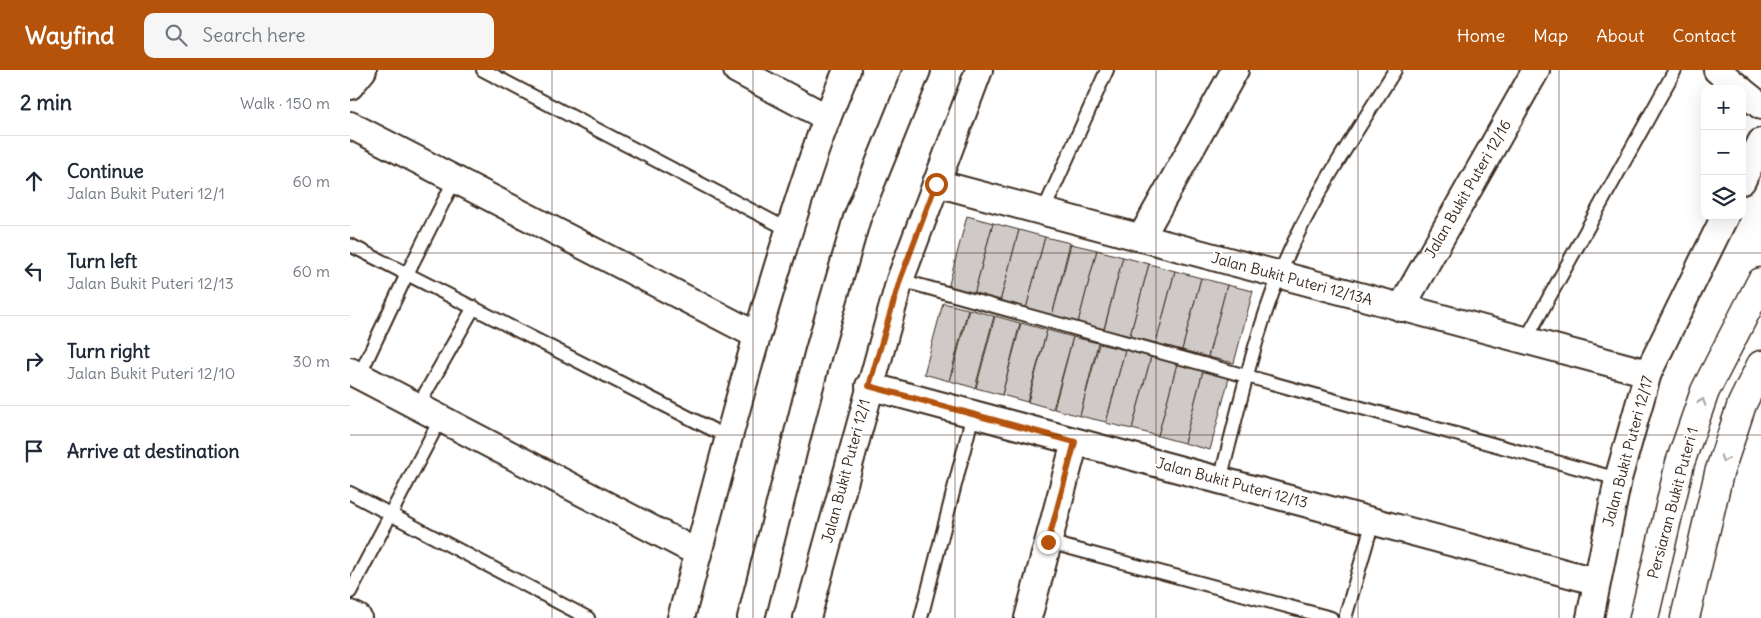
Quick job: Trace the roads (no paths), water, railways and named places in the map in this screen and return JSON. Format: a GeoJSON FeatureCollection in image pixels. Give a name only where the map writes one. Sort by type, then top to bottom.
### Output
{"type":"FeatureCollection","features":[{"type":"Feature","properties":{"kind":"street"},"geometry":{"type":"LineString","coordinates":[[350,86],[363,70]]}},
{"type":"Feature","properties":{"kind":"street"},"geometry":{"type":"LineString","coordinates":[[737,70],[826,117]]}},
{"type":"Feature","properties":{"kind":"street"},"geometry":{"type":"LineString","coordinates":[[681,618],[756,335],[826,117],[847,70]]}},
{"type":"Feature","properties":{"kind":"street"},"geometry":{"type":"LineString","coordinates":[[751,618],[818,354],[857,218],[917,70]]}},
{"type":"Feature","properties":{"kind":"street","name":"Jalan Bukit Puteri 12/1"},"geometry":{"type":"LineString","coordinates":[[807,618],[869,386],[900,280],[979,70]]}},
{"type":"Feature","properties":{"kind":"street","name":"Jalan Bukit Puteri 12/16"},"geometry":{"type":"LineString","coordinates":[[1401,308],[1536,70]]}},
{"type":"Feature","properties":{"kind":"street"},"geometry":{"type":"LineString","coordinates":[[1717,70],[1735,85]]}},
{"type":"Feature","properties":{"kind":"street"},"geometry":{"type":"LineString","coordinates":[[1141,238],[1231,71]]}},
{"type":"Feature","properties":{"kind":"street"},"geometry":{"type":"LineString","coordinates":[[1746,94],[1761,106]]}},
{"type":"Feature","properties":{"kind":"street"},"geometry":{"type":"LineString","coordinates":[[350,125],[756,335]]}},
{"type":"Feature","properties":{"kind":"street"},"geometry":{"type":"LineString","coordinates":[[1744,175],[1761,142]]}},
{"type":"Feature","properties":{"kind":"street","name":"Jalan Bukit Puteri 12/13A"},"geometry":{"type":"LineString","coordinates":[[936,184],[1648,373]]}},
{"type":"Feature","properties":{"kind":"street","name":"Jalan Bukit Puteri 12/17"},"geometry":{"type":"LineString","coordinates":[[1590,618],[1595,581],[1618,479],[1648,373],[1723,220]]}},
{"type":"Feature","properties":{"kind":"street","name":"Persiaran Bukit Puteri 1"},"geometry":{"type":"LineString","coordinates":[[1644,618],[1680,463],[1699,409],[1739,322],[1761,282]]}},
{"type":"Feature","properties":{"kind":"street"},"geometry":{"type":"LineString","coordinates":[[1685,618],[1719,473],[1742,404],[1761,365]]}},
{"type":"Feature","properties":{"kind":"street"},"geometry":{"type":"LineString","coordinates":[[354,373],[698,553]]}},
{"type":"Feature","properties":{"kind":"street","name":"Jalan Bukit Puteri 12/13"},"geometry":{"type":"LineString","coordinates":[[869,386],[1595,581]]}},
{"type":"Feature","properties":{"kind":"street"},"geometry":{"type":"LineString","coordinates":[[1028,618],[1075,442]]}},
{"type":"Feature","properties":{"kind":"street"},"geometry":{"type":"LineString","coordinates":[[350,614],[358,618]]}},
{"type":"Feature","properties":{"kind":"lane"},"geometry":{"type":"LineString","coordinates":[[483,70],[789,230]]}},
{"type":"Feature","properties":{"kind":"lane"},"geometry":{"type":"LineString","coordinates":[[1043,212],[1107,70]]}},
{"type":"Feature","properties":{"kind":"lane"},"geometry":{"type":"LineString","coordinates":[[1220,480],[1247,376],[1279,275],[1317,200],[1395,70]]}},
{"type":"Feature","properties":{"kind":"lane"},"geometry":{"type":"LineString","coordinates":[[1525,341],[1675,70]]}},
{"type":"Feature","properties":{"kind":"lane"},"geometry":{"type":"LineString","coordinates":[[354,373],[455,179]]}},
{"type":"Feature","properties":{"kind":"lane"},"geometry":{"type":"LineString","coordinates":[[350,245],[729,438]]}},
{"type":"Feature","properties":{"kind":"lane"},"geometry":{"type":"LineString","coordinates":[[900,280],[1618,479]]}},
{"type":"Feature","properties":{"kind":"lane"},"geometry":{"type":"LineString","coordinates":[[418,406],[474,308]]}},
{"type":"Feature","properties":{"kind":"lane"},"geometry":{"type":"LineString","coordinates":[[921,618],[973,414]]}},
{"type":"Feature","properties":{"kind":"lane"},"geometry":{"type":"LineString","coordinates":[[350,592],[392,515],[441,418]]}},
{"type":"Feature","properties":{"kind":"lane"},"geometry":{"type":"LineString","coordinates":[[350,493],[588,618]]}},
{"type":"Feature","properties":{"kind":"lane"},"geometry":{"type":"LineString","coordinates":[[1345,618],[1373,521]]}},
{"type":"Feature","properties":{"kind":"lane"},"geometry":{"type":"LineString","coordinates":[[1048,542],[1331,618]]}}]}
